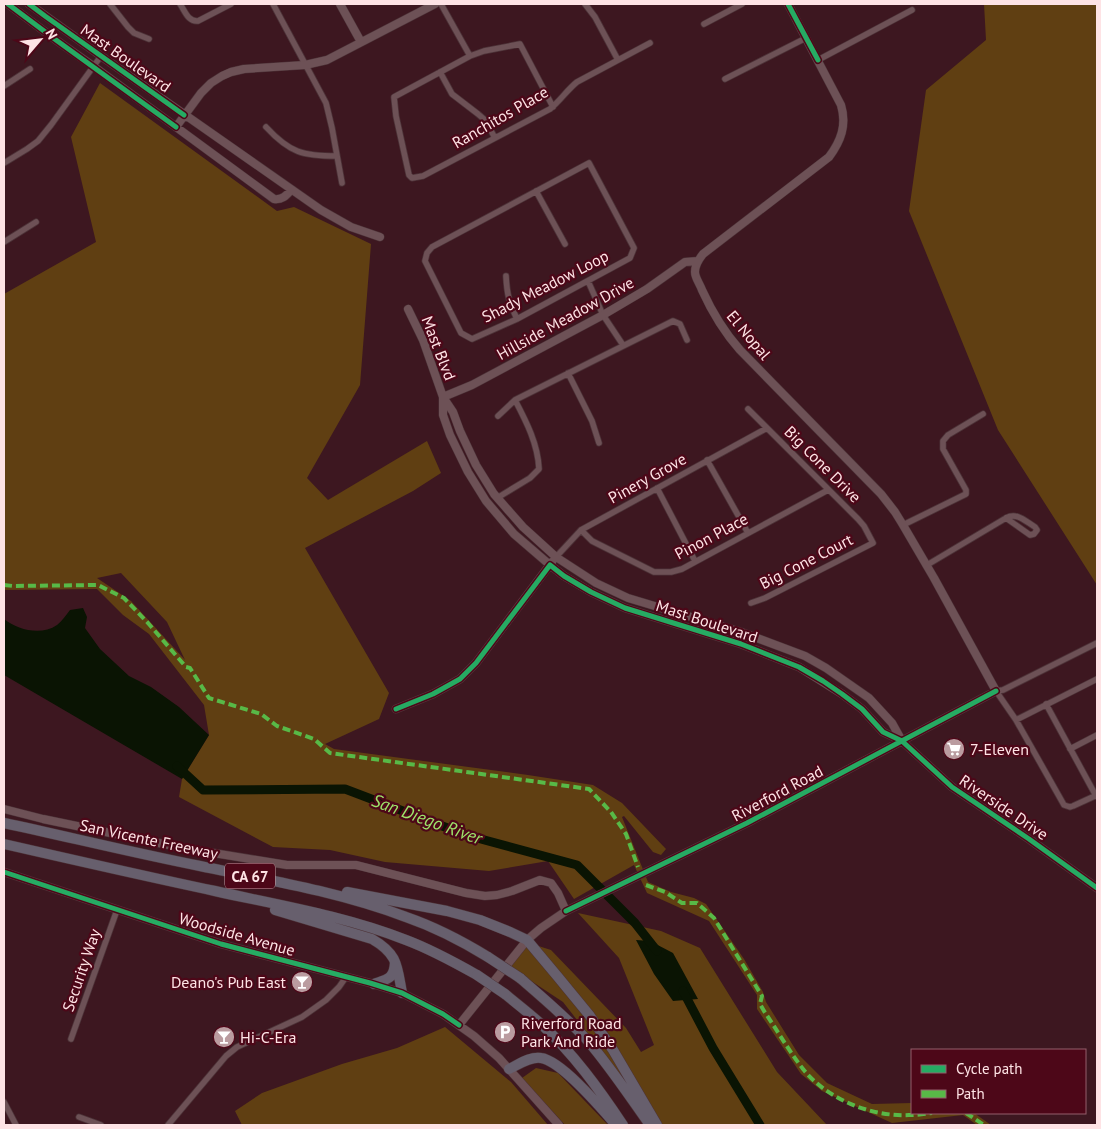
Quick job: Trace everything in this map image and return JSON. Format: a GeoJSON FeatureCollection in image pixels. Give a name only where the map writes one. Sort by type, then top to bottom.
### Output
{"type":"FeatureCollection","features":[{"type":"Feature","properties":{"kind":"highway","name":"San Vicente Freeway"},"geometry":{"type":"LineString","coordinates":[[4,823],[354,900],[406,917],[464,942],[520,978],[556,1009],[610,1068],[650,1125]]}},
{"type":"Feature","properties":{"kind":"highway","name":"CA 67"},"geometry":{"type":"LineString","coordinates":[[4,844],[322,915],[369,927],[425,948],[452,961],[505,994],[540,1024],[569,1052],[623,1125]]}},
{"type":"Feature","properties":{"kind":"highway"},"geometry":{"type":"LineString","coordinates":[[296,886],[343,892],[446,911],[480,920],[527,940],[579,1003],[614,1050],[657,1125]]}},
{"type":"Feature","properties":{"kind":"highway"},"geometry":{"type":"LineString","coordinates":[[232,895],[295,917],[372,939],[391,953],[395,960],[402,993]]}},
{"type":"Feature","properties":{"kind":"highway"},"geometry":{"type":"LineString","coordinates":[[374,984],[390,978],[394,970],[395,960]]}},
{"type":"Feature","properties":{"kind":"highway"},"geometry":{"type":"LineString","coordinates":[[509,1070],[531,1059],[541,1058],[548,1060],[559,1067],[580,1086],[616,1125]]}},
{"type":"Feature","properties":{"kind":"street","name":"Mast Boulevard"},"geometry":{"type":"LineString","coordinates":[[8,4],[274,199],[286,196],[291,190]]}},
{"type":"Feature","properties":{"kind":"street","name":"Mast Boulevard"},"geometry":{"type":"LineString","coordinates":[[29,4],[100,56],[321,210],[351,227],[380,237]]}},
{"type":"Feature","properties":{"kind":"street"},"geometry":{"type":"LineString","coordinates":[[110,4],[134,34],[149,39]]}},
{"type":"Feature","properties":{"kind":"street"},"geometry":{"type":"LineString","coordinates":[[180,4],[190,20],[194,22],[231,4]]}},
{"type":"Feature","properties":{"kind":"street"},"geometry":{"type":"LineString","coordinates":[[273,4],[326,103],[342,184]]}},
{"type":"Feature","properties":{"kind":"street"},"geometry":{"type":"LineString","coordinates":[[340,4],[361,42]]}},
{"type":"Feature","properties":{"kind":"street"},"geometry":{"type":"LineString","coordinates":[[176,127],[205,88],[216,79],[230,72],[244,69],[305,65],[327,60],[435,4]]}},
{"type":"Feature","properties":{"kind":"street"},"geometry":{"type":"LineString","coordinates":[[442,4],[470,56]]}},
{"type":"Feature","properties":{"kind":"street"},"geometry":{"type":"LineString","coordinates":[[586,4],[618,60]]}},
{"type":"Feature","properties":{"kind":"street"},"geometry":{"type":"LineString","coordinates":[[704,24],[742,4]]}},
{"type":"Feature","properties":{"kind":"street"},"geometry":{"type":"LineString","coordinates":[[698,261],[703,254],[829,157],[842,136],[844,113],[841,105],[788,4]]}},
{"type":"Feature","properties":{"kind":"street"},"geometry":{"type":"LineString","coordinates":[[818,60],[912,10]]}},
{"type":"Feature","properties":{"kind":"street"},"geometry":{"type":"LineString","coordinates":[[726,79],[806,38]]}},
{"type":"Feature","properties":{"kind":"street","name":"Ranchitos Place"},"geometry":{"type":"LineString","coordinates":[[440,72],[394,96],[396,116],[409,175],[412,178],[423,176],[553,106],[577,82],[650,43]]}},
{"type":"Feature","properties":{"kind":"street"},"geometry":{"type":"LineString","coordinates":[[495,138],[485,120],[452,94],[440,72],[470,56],[484,51],[520,44],[553,106]]}},
{"type":"Feature","properties":{"kind":"street"},"geometry":{"type":"LineString","coordinates":[[4,163],[38,141],[100,56]]}},
{"type":"Feature","properties":{"kind":"street"},"geometry":{"type":"LineString","coordinates":[[4,86],[30,69]]}},
{"type":"Feature","properties":{"kind":"street"},"geometry":{"type":"LineString","coordinates":[[266,127],[282,143],[298,152],[313,156],[337,156]]}},
{"type":"Feature","properties":{"kind":"street","name":"Shady Meadow Loop"},"geometry":{"type":"LineString","coordinates":[[589,163],[634,248],[630,258],[517,319],[472,339],[461,333],[425,261],[427,253],[432,247],[536,191],[589,163]]}},
{"type":"Feature","properties":{"kind":"street"},"geometry":{"type":"LineString","coordinates":[[536,191],[564,244]]}},
{"type":"Feature","properties":{"kind":"street"},"geometry":{"type":"LineString","coordinates":[[4,242],[36,222]]}},
{"type":"Feature","properties":{"kind":"street","name":"Hillside Meadow Drive"},"geometry":{"type":"LineString","coordinates":[[443,397],[472,385],[604,315],[647,289],[686,262],[698,261]]}},
{"type":"Feature","properties":{"kind":"street","name":"El Nopal"},"geometry":{"type":"LineString","coordinates":[[698,261],[695,270],[696,276],[710,308],[726,333],[740,350],[881,494],[895,512],[996,691]]}},
{"type":"Feature","properties":{"kind":"street"},"geometry":{"type":"LineString","coordinates":[[506,276],[510,304],[517,319]]}},
{"type":"Feature","properties":{"kind":"street"},"geometry":{"type":"LineString","coordinates":[[588,281],[604,315],[623,345]]}},
{"type":"Feature","properties":{"kind":"street","name":"Mast Blvd"},"geometry":{"type":"LineString","coordinates":[[408,309],[423,340],[443,397]]}},
{"type":"Feature","properties":{"kind":"street"},"geometry":{"type":"LineString","coordinates":[[498,416],[515,400],[673,320],[680,324],[687,340]]}},
{"type":"Feature","properties":{"kind":"street"},"geometry":{"type":"LineString","coordinates":[[568,373],[592,421],[599,443]]}},
{"type":"Feature","properties":{"kind":"street","name":"Mast Boulevard"},"geometry":{"type":"LineString","coordinates":[[443,397],[453,412],[460,432],[476,465],[497,498],[523,527],[556,557],[596,583],[628,598],[741,632],[805,656],[870,698],[892,723],[902,741]]}},
{"type":"Feature","properties":{"kind":"street","name":"Mast Boulevard"},"geometry":{"type":"LineString","coordinates":[[443,397],[443,415],[450,435],[468,472],[486,501],[514,534],[564,576],[591,592],[625,608],[754,649],[799,667],[823,681],[862,709],[883,732],[902,741]]}},
{"type":"Feature","properties":{"kind":"street"},"geometry":{"type":"LineString","coordinates":[[497,498],[530,478],[539,469],[529,426],[515,400]]}},
{"type":"Feature","properties":{"kind":"street","name":"Big Cone Drive"},"geometry":{"type":"LineString","coordinates":[[748,409],[858,519],[873,542]]}},
{"type":"Feature","properties":{"kind":"street"},"geometry":{"type":"LineString","coordinates":[[904,525],[966,494],[966,490],[943,449],[943,441],[948,435],[983,414]]}},
{"type":"Feature","properties":{"kind":"street","name":"Pinery Grove"},"geometry":{"type":"LineString","coordinates":[[396,708],[433,694],[460,679],[476,663],[556,557],[581,530],[767,428]]}},
{"type":"Feature","properties":{"kind":"street"},"geometry":{"type":"LineString","coordinates":[[707,460],[748,533]]}},
{"type":"Feature","properties":{"kind":"street"},"geometry":{"type":"LineString","coordinates":[[657,488],[695,561]]}},
{"type":"Feature","properties":{"kind":"street","name":"Pinon Place"},"geometry":{"type":"LineString","coordinates":[[581,530],[592,541],[654,572],[665,573],[677,571],[828,490]]}},
{"type":"Feature","properties":{"kind":"street"},"geometry":{"type":"LineString","coordinates":[[926,565],[1006,518],[1014,515],[1035,527],[1036,530],[1034,534],[1030,535],[1006,518]]}},
{"type":"Feature","properties":{"kind":"street","name":"Big Cone Court"},"geometry":{"type":"LineString","coordinates":[[752,603],[873,542]]}},
{"type":"Feature","properties":{"kind":"street"},"geometry":{"type":"LineString","coordinates":[[754,649],[757,639]]}},
{"type":"Feature","properties":{"kind":"street","name":"Riverford Road"},"geometry":{"type":"LineString","coordinates":[[459,1025],[527,940],[541,928],[566,912],[748,823],[996,691],[1003,690],[1097,643]]}},
{"type":"Feature","properties":{"kind":"street"},"geometry":{"type":"LineString","coordinates":[[1016,720],[1097,679]]}},
{"type":"Feature","properties":{"kind":"street"},"geometry":{"type":"LineString","coordinates":[[996,691],[1016,720],[1062,802],[1070,807],[1096,795],[1046,704]]}},
{"type":"Feature","properties":{"kind":"street"},"geometry":{"type":"LineString","coordinates":[[1070,749],[1097,735]]}},
{"type":"Feature","properties":{"kind":"street","name":"Riverside Drive"},"geometry":{"type":"LineString","coordinates":[[902,741],[952,787],[1097,888]]}},
{"type":"Feature","properties":{"kind":"street"},"geometry":{"type":"LineString","coordinates":[[4,809],[183,848],[287,865],[356,865],[466,893],[485,896],[512,891],[540,880],[551,883],[566,912]]}},
{"type":"Feature","properties":{"kind":"street","name":"Woodside Avenue"},"geometry":{"type":"LineString","coordinates":[[4,872],[221,944],[402,993],[442,1014],[474,1036],[498,1058],[559,1125]]}},
{"type":"Feature","properties":{"kind":"street","name":"Security Way"},"geometry":{"type":"LineString","coordinates":[[71,1039],[117,910]]}},
{"type":"Feature","properties":{"kind":"street"},"geometry":{"type":"LineString","coordinates":[[168,1125],[227,1056],[237,1047],[302,1017],[326,1000],[339,988],[346,977]]}},
{"type":"Feature","properties":{"kind":"street"},"geometry":{"type":"LineString","coordinates":[[4,1102],[16,1125]]}},
{"type":"Feature","properties":{"kind":"street"},"geometry":{"type":"LineString","coordinates":[[79,1117],[101,1125]]}},
{"type":"Feature","properties":{"kind":"shaded area"},"geometry":{"type":"Polygon","coordinates":[[[984,4],[1097,4],[1097,585],[998,430],[909,211],[926,90],[986,40],[984,4]]]}},
{"type":"Feature","properties":{"kind":"shaded area"},"geometry":{"type":"Polygon","coordinates":[[[100,83],[277,211],[294,207],[371,244],[360,385],[307,478],[328,500],[427,441],[441,473],[413,491],[305,548],[389,693],[379,719],[325,744],[334,749],[593,785],[622,803],[666,849],[661,855],[653,852],[624,816],[622,817],[648,882],[706,904],[744,959],[763,992],[766,1002],[799,1055],[827,1083],[872,1104],[911,1103],[911,1114],[975,1114],[991,1125],[977,1125],[963,1115],[892,1123],[822,1091],[801,1074],[757,1009],[757,995],[709,921],[647,893],[634,865],[574,899],[548,861],[489,871],[385,862],[330,850],[273,847],[179,797],[182,779],[209,735],[204,705],[149,634],[123,615],[97,589],[4,590],[4,294],[96,242],[71,137],[100,83]],[[121,573],[97,578],[131,601],[185,660],[167,622],[121,573]]]}},
{"type":"Feature","properties":{"kind":"shaded area"},"geometry":{"type":"Polygon","coordinates":[[[83,608],[87,617],[85,628],[100,649],[129,676],[151,687],[179,707],[209,735],[182,779],[4,675],[4,619],[23,629],[37,631],[57,625],[70,610],[83,608]]]}},
{"type":"Feature","properties":{"kind":"shaded area"},"geometry":{"type":"Polygon","coordinates":[[[578,913],[661,931],[700,948],[777,1072],[827,1125],[659,1125],[563,1002],[510,967],[529,943],[551,950],[626,1028],[641,1052],[654,1045],[619,958],[578,913]]]}},
{"type":"Feature","properties":{"kind":"shaded area"},"geometry":{"type":"Polygon","coordinates":[[[636,940],[650,941],[673,953],[698,999],[673,1001],[654,974],[636,940]]]}},
{"type":"Feature","properties":{"kind":"shaded area"},"geometry":{"type":"Polygon","coordinates":[[[445,1027],[511,1082],[548,1125],[242,1125],[235,1111],[262,1093],[342,1064],[397,1048],[445,1027]]]}},
{"type":"Feature","properties":{"kind":"shaded area"},"geometry":{"type":"Polygon","coordinates":[[[536,1068],[558,1073],[608,1125],[565,1125],[522,1078],[536,1068]]]}},
{"type":"Feature","properties":{"kind":"waterway","name":"San Diego River"},"geometry":{"type":"LineString","coordinates":[[177,766],[203,790],[345,789],[466,835],[577,865],[635,923],[657,951]]}},
{"type":"Feature","properties":{"kind":"waterway","name":"San Diego River"},"geometry":{"type":"LineString","coordinates":[[683,991],[713,1048],[760,1125]]}},
{"type":"Feature","properties":{"kind":"marked path"},"geometry":{"type":"LineString","coordinates":[[4,585],[98,585],[124,598],[186,667],[190,668],[209,698],[261,714],[277,726],[314,739],[330,753],[589,789],[611,812],[626,834],[638,867]]}},
{"type":"Feature","properties":{"kind":"marked path"},"geometry":{"type":"LineString","coordinates":[[646,885],[665,892],[682,903],[697,903],[714,918],[762,996],[760,1004],[764,1011],[788,1048],[813,1080],[837,1097],[865,1109],[895,1115],[925,1114]]}},
{"type":"Feature","properties":{"kind":"marked path"},"geometry":{"type":"LineString","coordinates":[[968,1114],[984,1125]]}},
{"type":"Feature","properties":{"kind":"cycle path"},"geometry":{"type":"LineString","coordinates":[[8,4],[176,127]]}},
{"type":"Feature","properties":{"kind":"cycle path"},"geometry":{"type":"LineString","coordinates":[[29,4],[184,115]]}},
{"type":"Feature","properties":{"kind":"cycle path"},"geometry":{"type":"LineString","coordinates":[[788,4],[818,60]]}},
{"type":"Feature","properties":{"kind":"cycle path"},"geometry":{"type":"LineString","coordinates":[[396,709],[433,694],[460,679],[476,663],[550,565],[591,592],[625,608],[741,644],[799,667],[823,681],[862,709],[883,732],[902,741],[952,787],[1097,888]]}},
{"type":"Feature","properties":{"kind":"cycle path"},"geometry":{"type":"LineString","coordinates":[[566,911],[747,823],[996,691]]}},
{"type":"Feature","properties":{"kind":"cycle path"},"geometry":{"type":"LineString","coordinates":[[4,872],[221,944],[402,993],[443,1014],[459,1025]]}},
{"type":"Feature","properties":{"kind":"place","name":"7-Eleven"},"geometry":{"type":"Point","coordinates":[954,749]}},
{"type":"Feature","properties":{"kind":"place","name":"Deano's Pub East"},"geometry":{"type":"Point","coordinates":[302,982]}},
{"type":"Feature","properties":{"kind":"place","name":"Riverford Road Park And Ride"},"geometry":{"type":"Point","coordinates":[505,1032]}},
{"type":"Feature","properties":{"kind":"place","name":"Hi-C-Era"},"geometry":{"type":"Point","coordinates":[224,1037]}}]}
